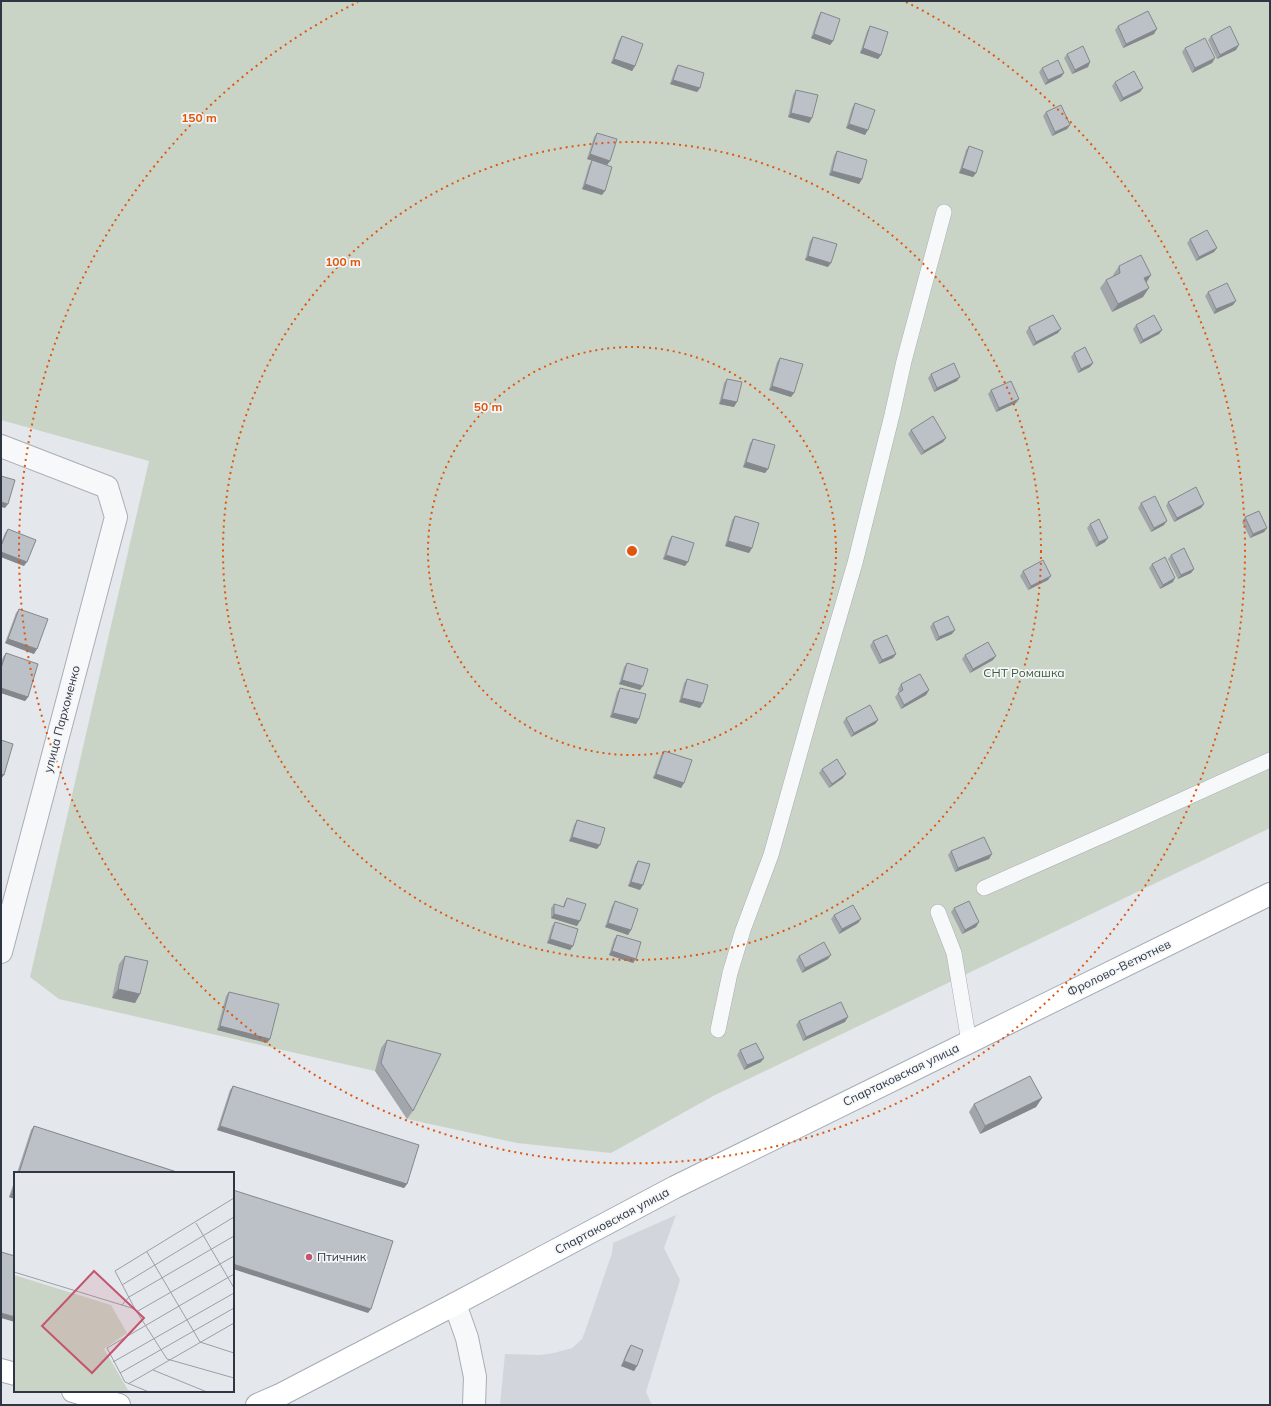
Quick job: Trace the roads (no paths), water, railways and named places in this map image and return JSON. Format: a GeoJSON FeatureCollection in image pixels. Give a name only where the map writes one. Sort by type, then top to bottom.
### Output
{"type":"FeatureCollection","features":[{"type":"Feature","properties":{"kind":"main road","name":"Фролово-Ветютнев"},"geometry":{"type":"LineString","coordinates":[[969,1042],[1270,894]]}},
{"type":"Feature","properties":{"kind":"main road","name":"Спартаковская улица"},"geometry":{"type":"LineString","coordinates":[[258,1405],[455,1304],[675,1187],[969,1042]]}},
{"type":"Feature","properties":{"kind":"main road"},"geometry":{"type":"LineString","coordinates":[[1,1370],[14,1374]]}},
{"type":"Feature","properties":{"kind":"main road"},"geometry":{"type":"LineString","coordinates":[[76,1392],[119,1405]]}},
{"type":"Feature","properties":{"kind":"street","name":"улица Пархоменко"},"geometry":{"type":"LineString","coordinates":[[1,446],[107,487],[116,517],[1,952]]}},
{"type":"Feature","properties":{"kind":"street"},"geometry":{"type":"LineString","coordinates":[[455,1304],[466,1338],[475,1377],[474,1405]]}},
{"type":"Feature","properties":{"kind":"lane"},"geometry":{"type":"LineString","coordinates":[[718,1030],[730,972],[743,930],[771,855],[855,563],[904,361],[944,212]]}},
{"type":"Feature","properties":{"kind":"lane"},"geometry":{"type":"LineString","coordinates":[[984,888],[1270,760]]}},
{"type":"Feature","properties":{"kind":"lane"},"geometry":{"type":"LineString","coordinates":[[938,912],[954,953],[969,1042]]}},
{"type":"Feature","properties":{"kind":"place","name":"Птичник"},"geometry":{"type":"Point","coordinates":[309,1257]}},
{"type":"Feature","properties":{"kind":"park label","name":"СНТ Ромашка"},"geometry":{"type":"Point","coordinates":[1024,673]}}]}
